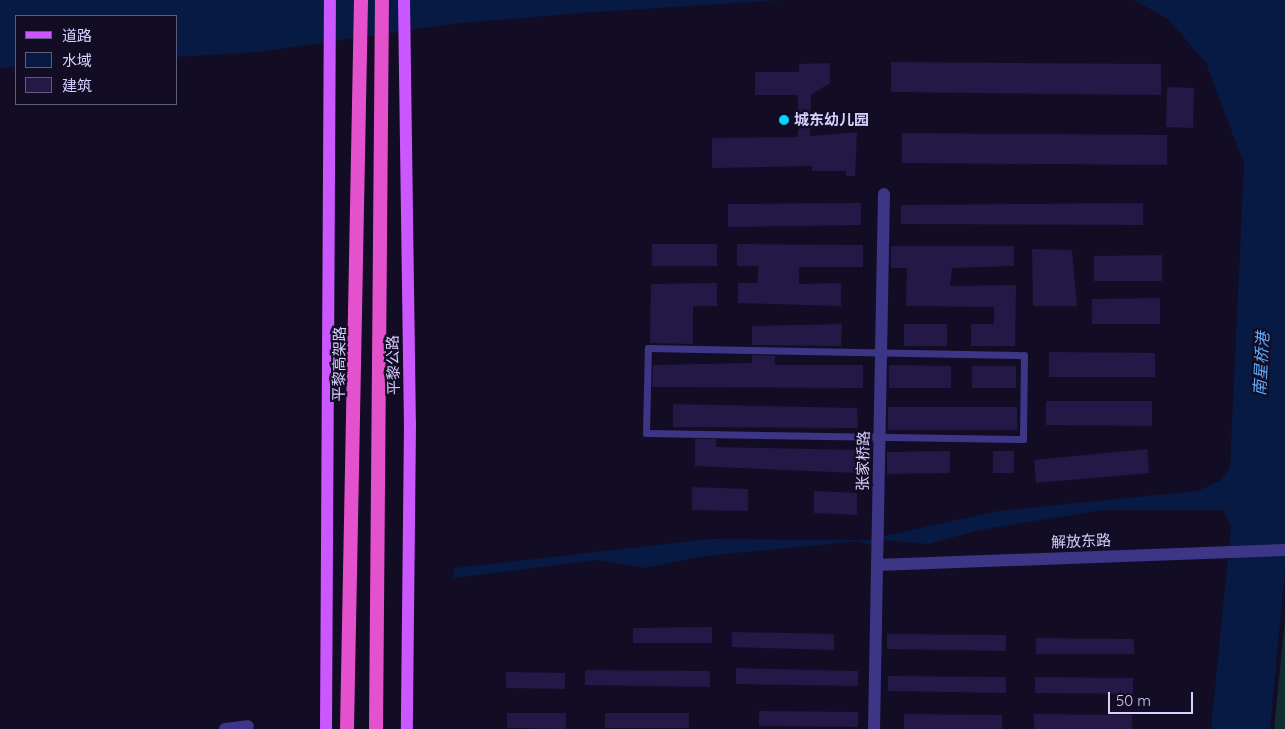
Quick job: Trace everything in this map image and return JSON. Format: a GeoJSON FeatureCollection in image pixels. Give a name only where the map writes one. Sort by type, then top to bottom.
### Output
{"type":"FeatureCollection","features":[{"type":"Feature","properties":{"kind":"highway","name":"平黎高架路"},"geometry":{"type":"LineString","coordinates":[[347,729],[361,0]]}},
{"type":"Feature","properties":{"kind":"highway"},"geometry":{"type":"LineString","coordinates":[[376,729],[382,0]]}},
{"type":"Feature","properties":{"kind":"main road"},"geometry":{"type":"LineString","coordinates":[[326,729],[330,0]]}},
{"type":"Feature","properties":{"kind":"main road","name":"平黎公路"},"geometry":{"type":"LineString","coordinates":[[404,0],[407,729]]}},
{"type":"Feature","properties":{"kind":"street","name":"张家桥路"},"geometry":{"type":"LineString","coordinates":[[874,729],[884,194]]}},
{"type":"Feature","properties":{"kind":"street","name":"解放东路"},"geometry":{"type":"LineString","coordinates":[[878,565],[1285,550]]}},
{"type":"Feature","properties":{"kind":"street"},"geometry":{"type":"LineString","coordinates":[[224,729],[248,726]]}},
{"type":"Feature","properties":{"kind":"lane"},"geometry":{"type":"LineString","coordinates":[[648,348],[882,353],[1024,355],[1022,439],[646,433],[648,348]]}},
{"type":"Feature","properties":{"kind":"green space"},"geometry":{"type":"Polygon","coordinates":[[[1285,620],[1285,729],[1274,729],[1285,620]]]}},
{"type":"Feature","properties":{"kind":"water"},"geometry":{"type":"Polygon","coordinates":[[[0,0],[782,0],[581,13],[452,24],[259,52],[178,57],[178,15],[15,15],[15,67],[0,68],[0,0]]]}},
{"type":"Feature","properties":{"kind":"water","name":"南星桥港"},"geometry":{"type":"Polygon","coordinates":[[[1134,0],[1285,0],[1285,570],[1270,729],[1211,729],[1231,528],[1224,510],[1102,510],[980,530],[929,544],[883,540],[868,545],[859,541],[704,556],[645,568],[597,560],[453,578],[454,568],[710,539],[866,540],[998,511],[1197,491],[1220,481],[1230,468],[1244,164],[1206,63],[1168,19],[1134,0]]]}},
{"type":"Feature","properties":{"kind":"building"},"geometry":{"type":"Polygon","coordinates":[[[891,62],[1161,64],[1161,95],[891,92],[891,62]]]}},
{"type":"Feature","properties":{"kind":"building"},"geometry":{"type":"Polygon","coordinates":[[[830,63],[830,83],[811,95],[810,136],[857,132],[855,176],[846,176],[846,171],[812,171],[812,166],[712,168],[712,138],[798,137],[798,95],[755,95],[755,72],[799,72],[799,64],[830,63]]]}},
{"type":"Feature","properties":{"kind":"building"},"geometry":{"type":"Polygon","coordinates":[[[1167,87],[1194,88],[1193,128],[1166,127],[1167,87]]]}},
{"type":"Feature","properties":{"kind":"building"},"geometry":{"type":"Polygon","coordinates":[[[902,133],[1167,135],[1167,165],[902,163],[902,133]]]}},
{"type":"Feature","properties":{"kind":"building"},"geometry":{"type":"Polygon","coordinates":[[[861,203],[861,225],[728,227],[728,204],[861,203]]]}},
{"type":"Feature","properties":{"kind":"building"},"geometry":{"type":"Polygon","coordinates":[[[1143,203],[1143,225],[901,224],[901,205],[1143,203]]]}},
{"type":"Feature","properties":{"kind":"building"},"geometry":{"type":"Polygon","coordinates":[[[652,244],[717,244],[717,266],[652,266],[652,244]]]}},
{"type":"Feature","properties":{"kind":"building"},"geometry":{"type":"Polygon","coordinates":[[[737,244],[863,245],[863,267],[799,267],[799,284],[841,283],[841,306],[738,303],[738,283],[758,283],[758,266],[737,266],[737,244]]]}},
{"type":"Feature","properties":{"kind":"building"},"geometry":{"type":"Polygon","coordinates":[[[891,246],[1014,246],[1014,266],[952,268],[950,286],[1016,285],[1015,346],[971,346],[971,324],[994,324],[994,307],[906,306],[907,268],[891,268],[891,246]]]}},
{"type":"Feature","properties":{"kind":"building"},"geometry":{"type":"Polygon","coordinates":[[[1032,249],[1072,250],[1077,306],[1033,306],[1032,249]]]}},
{"type":"Feature","properties":{"kind":"building"},"geometry":{"type":"Polygon","coordinates":[[[1162,255],[1162,281],[1094,281],[1094,256],[1162,255]]]}},
{"type":"Feature","properties":{"kind":"building"},"geometry":{"type":"Polygon","coordinates":[[[717,283],[717,306],[693,306],[693,344],[650,343],[651,284],[717,283]]]}},
{"type":"Feature","properties":{"kind":"building"},"geometry":{"type":"Polygon","coordinates":[[[1160,298],[1160,324],[1092,324],[1092,299],[1160,298]]]}},
{"type":"Feature","properties":{"kind":"building"},"geometry":{"type":"Polygon","coordinates":[[[842,324],[841,346],[752,345],[752,326],[842,324]]]}},
{"type":"Feature","properties":{"kind":"building"},"geometry":{"type":"Polygon","coordinates":[[[904,324],[947,324],[947,346],[904,346],[904,324]]]}},
{"type":"Feature","properties":{"kind":"building"},"geometry":{"type":"Polygon","coordinates":[[[1049,352],[1155,353],[1155,377],[1049,377],[1049,352]]]}},
{"type":"Feature","properties":{"kind":"building"},"geometry":{"type":"Polygon","coordinates":[[[752,355],[775,356],[775,365],[863,365],[863,388],[652,387],[653,365],[752,363],[752,355]]]}},
{"type":"Feature","properties":{"kind":"building"},"geometry":{"type":"Polygon","coordinates":[[[889,365],[951,366],[951,388],[889,388],[889,365]]]}},
{"type":"Feature","properties":{"kind":"building"},"geometry":{"type":"Polygon","coordinates":[[[972,366],[1016,366],[1016,388],[972,388],[972,366]]]}},
{"type":"Feature","properties":{"kind":"building"},"geometry":{"type":"Polygon","coordinates":[[[1046,401],[1152,401],[1152,426],[1046,425],[1046,401]]]}},
{"type":"Feature","properties":{"kind":"building"},"geometry":{"type":"Polygon","coordinates":[[[673,404],[857,408],[858,428],[673,427],[673,404]]]}},
{"type":"Feature","properties":{"kind":"building"},"geometry":{"type":"Polygon","coordinates":[[[888,407],[1017,407],[1017,430],[888,430],[888,407]]]}},
{"type":"Feature","properties":{"kind":"building"},"geometry":{"type":"Polygon","coordinates":[[[695,439],[716,439],[716,447],[857,450],[857,473],[695,466],[695,439]]]}},
{"type":"Feature","properties":{"kind":"building"},"geometry":{"type":"Polygon","coordinates":[[[1147,449],[1149,473],[1036,483],[1034,460],[1147,449]]]}},
{"type":"Feature","properties":{"kind":"building"},"geometry":{"type":"Polygon","coordinates":[[[950,451],[950,473],[887,474],[887,452],[950,451]]]}},
{"type":"Feature","properties":{"kind":"building"},"geometry":{"type":"Polygon","coordinates":[[[993,451],[1014,451],[1014,473],[993,473],[993,451]]]}},
{"type":"Feature","properties":{"kind":"building"},"geometry":{"type":"Polygon","coordinates":[[[692,487],[748,489],[748,511],[692,510],[692,487]]]}},
{"type":"Feature","properties":{"kind":"building"},"geometry":{"type":"Polygon","coordinates":[[[814,491],[857,493],[857,515],[814,513],[814,491]]]}},
{"type":"Feature","properties":{"kind":"building"},"geometry":{"type":"Polygon","coordinates":[[[712,627],[712,643],[633,643],[633,628],[712,627]]]}},
{"type":"Feature","properties":{"kind":"building"},"geometry":{"type":"Polygon","coordinates":[[[732,632],[834,634],[834,650],[732,647],[732,632]]]}},
{"type":"Feature","properties":{"kind":"building"},"geometry":{"type":"Polygon","coordinates":[[[887,634],[1006,635],[1006,651],[887,649],[887,634]]]}},
{"type":"Feature","properties":{"kind":"building"},"geometry":{"type":"Polygon","coordinates":[[[1036,638],[1134,639],[1134,654],[1036,654],[1036,638]]]}},
{"type":"Feature","properties":{"kind":"building"},"geometry":{"type":"Polygon","coordinates":[[[736,668],[858,671],[858,686],[736,684],[736,668]]]}},
{"type":"Feature","properties":{"kind":"building"},"geometry":{"type":"Polygon","coordinates":[[[585,670],[710,671],[710,687],[585,685],[585,670]]]}},
{"type":"Feature","properties":{"kind":"building"},"geometry":{"type":"Polygon","coordinates":[[[506,672],[565,673],[565,689],[506,688],[506,672]]]}},
{"type":"Feature","properties":{"kind":"building"},"geometry":{"type":"Polygon","coordinates":[[[888,676],[1006,677],[1006,693],[888,691],[888,676]]]}},
{"type":"Feature","properties":{"kind":"building"},"geometry":{"type":"Polygon","coordinates":[[[1035,677],[1133,678],[1133,694],[1035,693],[1035,677]]]}},
{"type":"Feature","properties":{"kind":"building"},"geometry":{"type":"Polygon","coordinates":[[[759,711],[858,712],[858,727],[759,726],[759,711]]]}},
{"type":"Feature","properties":{"kind":"building"},"geometry":{"type":"Polygon","coordinates":[[[507,713],[566,713],[566,729],[507,728],[507,713]]]}},
{"type":"Feature","properties":{"kind":"building"},"geometry":{"type":"Polygon","coordinates":[[[605,713],[689,713],[689,728],[605,728],[605,713]]]}},
{"type":"Feature","properties":{"kind":"building"},"geometry":{"type":"Polygon","coordinates":[[[904,714],[1002,715],[1002,729],[904,729],[904,714]]]}},
{"type":"Feature","properties":{"kind":"building"},"geometry":{"type":"Polygon","coordinates":[[[1034,714],[1132,715],[1132,729],[1034,729],[1034,714]]]}},
{"type":"Feature","properties":{"kind":"place","name":"城东幼儿园"},"geometry":{"type":"Point","coordinates":[784,120]}}]}
